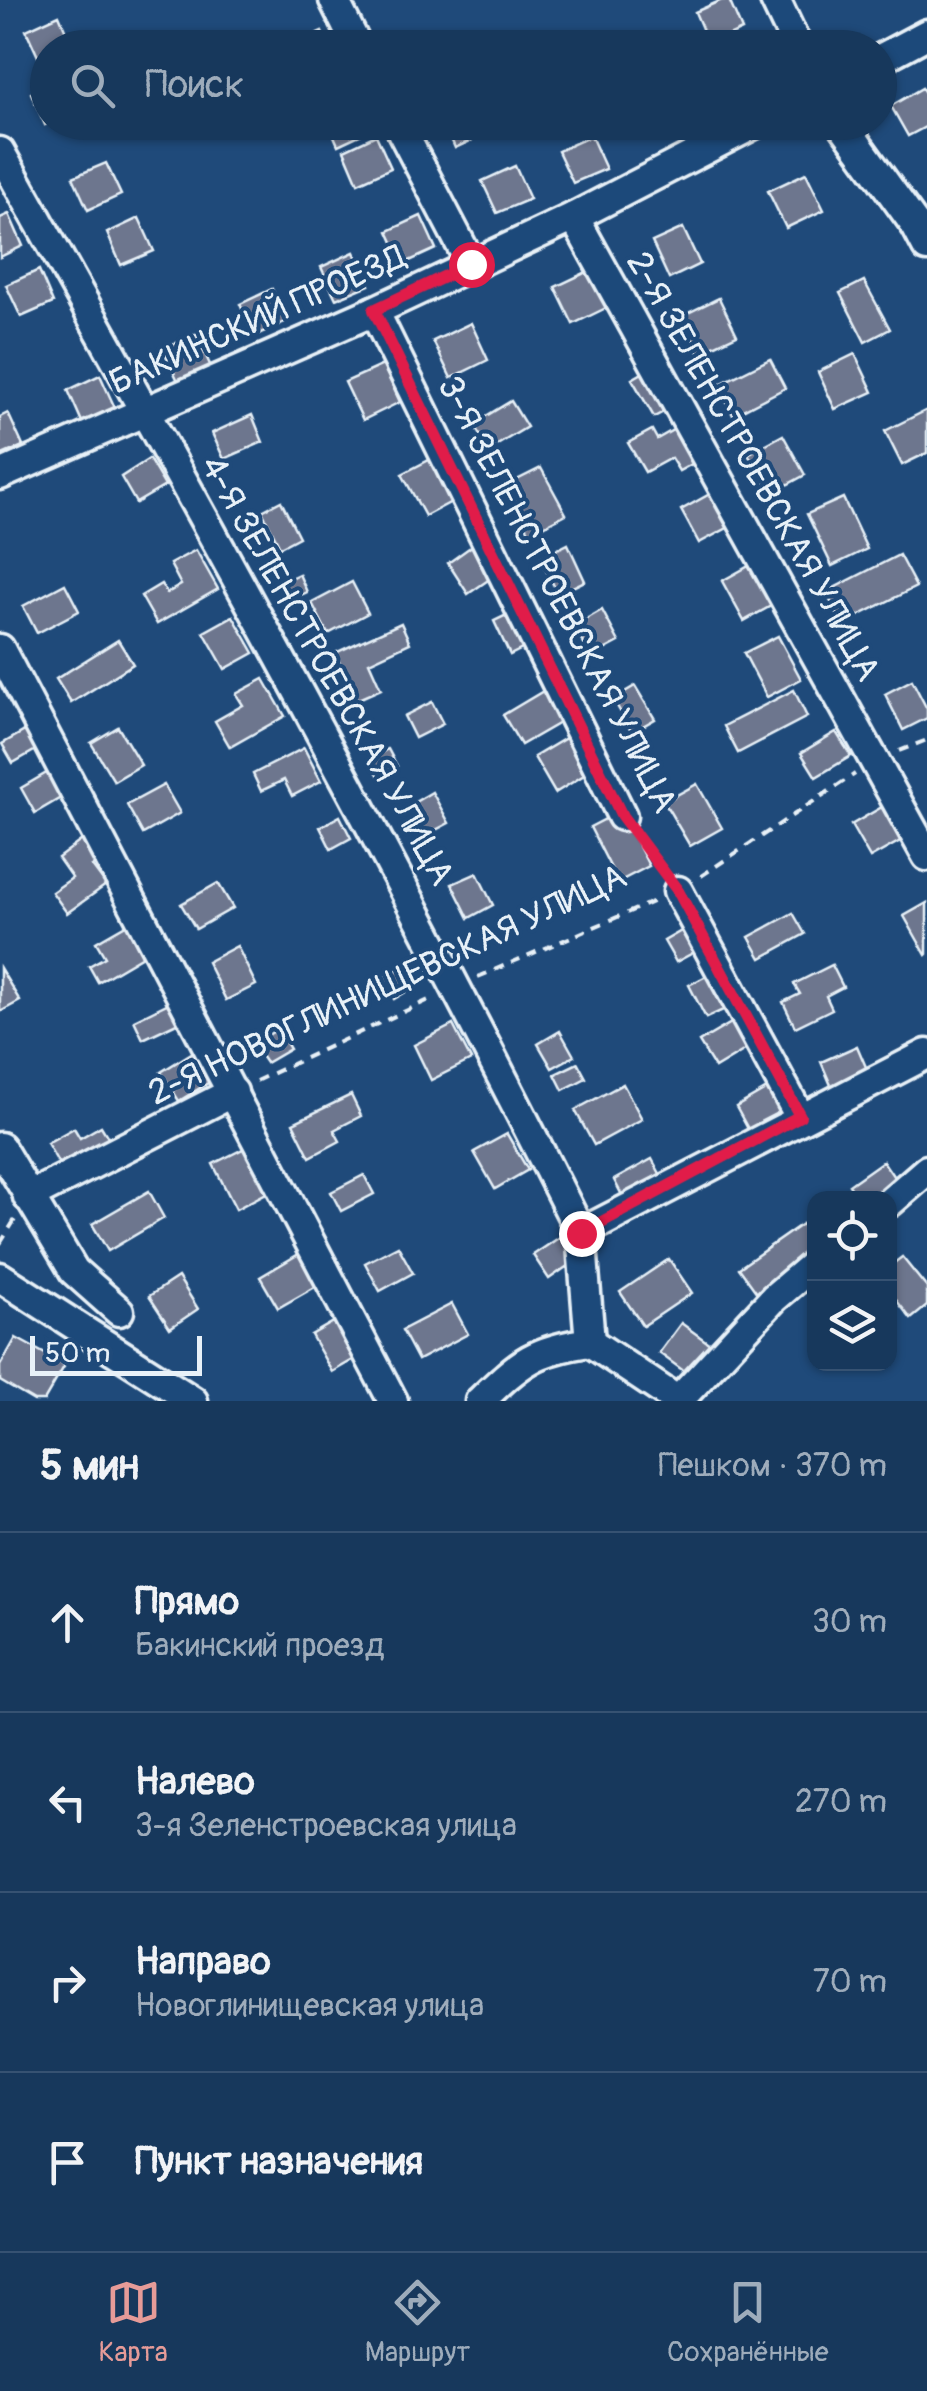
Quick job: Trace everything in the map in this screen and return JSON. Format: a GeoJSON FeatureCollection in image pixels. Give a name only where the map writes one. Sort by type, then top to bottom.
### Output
{"type":"FeatureCollection","features":[{"type":"Feature","properties":{"kind":"street"},"geometry":{"type":"LineString","coordinates":[[334,0],[349,30]]}},
{"type":"Feature","properties":{"kind":"street"},"geometry":{"type":"LineString","coordinates":[[775,0],[789,30]]}},
{"type":"Feature","properties":{"kind":"street"},"geometry":{"type":"LineString","coordinates":[[897,50],[927,34]]}},
{"type":"Feature","properties":{"kind":"street"},"geometry":{"type":"LineString","coordinates":[[406,140],[471,264]]}},
{"type":"Feature","properties":{"kind":"street","name":"БАКИНСКИЙ ПРОЕЗД"},"geometry":{"type":"LineString","coordinates":[[0,475],[574,218],[724,140]]}},
{"type":"Feature","properties":{"kind":"street"},"geometry":{"type":"LineString","coordinates":[[854,140],[923,232]]}},
{"type":"Feature","properties":{"kind":"street","name":"4-Я ЗЕЛЕНСТРОЕВСКАЯ УЛИЦА"},"geometry":{"type":"LineString","coordinates":[[0,152],[458,986],[581,1233]]}},
{"type":"Feature","properties":{"kind":"street","name":"2-Я ЗЕЛЕНСТРОЕВСКАЯ УЛИЦА"},"geometry":{"type":"LineString","coordinates":[[574,218],[927,856]]}},
{"type":"Feature","properties":{"kind":"street","name":"3-Я ЗЕЛЕНСТРОЕВСКАЯ УЛИЦА"},"geometry":{"type":"LineString","coordinates":[[374,310],[622,816]]}},
{"type":"Feature","properties":{"kind":"street"},"geometry":{"type":"LineString","coordinates":[[0,648],[393,1401]]}},
{"type":"Feature","properties":{"kind":"street"},"geometry":{"type":"LineString","coordinates":[[678,891],[800,1116]]}},
{"type":"Feature","properties":{"kind":"street"},"geometry":{"type":"LineString","coordinates":[[590,1342],[581,1233],[800,1116],[927,1054]]}},
{"type":"Feature","properties":{"kind":"street","name":"2-Я НОВОГЛИНИЩЕВСКАЯ УЛИЦА"},"geometry":{"type":"LineString","coordinates":[[28,1197],[233,1092]]}},
{"type":"Feature","properties":{"kind":"street"},"geometry":{"type":"LineString","coordinates":[[0,1147],[74,1271],[119,1311]]}},
{"type":"Feature","properties":{"kind":"street"},"geometry":{"type":"LineString","coordinates":[[897,1196],[927,1170]]}},
{"type":"Feature","properties":{"kind":"street"},"geometry":{"type":"LineString","coordinates":[[480,1401],[520,1362],[553,1347],[590,1342],[678,1401],[774,1298],[807,1270]]}},
{"type":"Feature","properties":{"kind":"street"},"geometry":{"type":"LineString","coordinates":[[0,1277],[193,1401]]}},
{"type":"Feature","properties":{"kind":"path","name":"2-Я НОВОГЛИНИЩЕВСКАЯ УЛИЦА"},"geometry":{"type":"LineString","coordinates":[[233,1092],[458,986],[678,891],[874,761],[927,740]]}},
{"type":"Feature","properties":{"kind":"path","name":"3-Я ЗЕЛЕНСТРОЕВСКАЯ УЛИЦА"},"geometry":{"type":"LineString","coordinates":[[622,816],[678,891]]}},
{"type":"Feature","properties":{"kind":"building"},"geometry":{"type":"Polygon","coordinates":[[[729,0],[742,30],[703,30],[695,12],[729,0]]]}},
{"type":"Feature","properties":{"kind":"building"},"geometry":{"type":"Polygon","coordinates":[[[59,15],[65,30],[30,30],[30,39],[26,30],[59,15]]]}},
{"type":"Feature","properties":{"kind":"building"},"geometry":{"type":"Polygon","coordinates":[[[922,88],[927,96],[927,126],[908,136],[897,117],[897,103],[922,88]]]}},
{"type":"Feature","properties":{"kind":"building"},"geometry":{"type":"Polygon","coordinates":[[[365,140],[378,140],[391,168],[358,183],[344,150],[365,140]]]}},
{"type":"Feature","properties":{"kind":"building"},"geometry":{"type":"Polygon","coordinates":[[[452,140],[473,140],[455,148],[452,140]]]}},
{"type":"Feature","properties":{"kind":"building"},"geometry":{"type":"Polygon","coordinates":[[[582,140],[593,140],[606,169],[573,183],[558,151],[582,140]]]}},
{"type":"Feature","properties":{"kind":"building"},"geometry":{"type":"Polygon","coordinates":[[[106,163],[121,195],[88,210],[73,177],[106,163]]]}},
{"type":"Feature","properties":{"kind":"building"},"geometry":{"type":"Polygon","coordinates":[[[515,166],[530,199],[497,213],[482,181],[515,166]]]}},
{"type":"Feature","properties":{"kind":"building"},"geometry":{"type":"Polygon","coordinates":[[[806,173],[824,210],[786,228],[768,191],[806,173]]]}},
{"type":"Feature","properties":{"kind":"building"},"geometry":{"type":"Polygon","coordinates":[[[9,214],[23,246],[0,257],[0,218],[9,214]]]}},
{"type":"Feature","properties":{"kind":"building"},"geometry":{"type":"Polygon","coordinates":[[[421,216],[436,249],[403,264],[388,231],[421,216]]]}},
{"type":"Feature","properties":{"kind":"building"},"geometry":{"type":"Polygon","coordinates":[[[139,218],[154,251],[121,265],[107,233],[139,218]]]}},
{"type":"Feature","properties":{"kind":"building"},"geometry":{"type":"Polygon","coordinates":[[[683,228],[700,264],[669,279],[652,242],[683,228]]]}},
{"type":"Feature","properties":{"kind":"building"},"geometry":{"type":"Polygon","coordinates":[[[354,252],[369,285],[336,299],[321,267],[354,252]]]}},
{"type":"Feature","properties":{"kind":"building"},"geometry":{"type":"Polygon","coordinates":[[[593,269],[610,306],[573,324],[555,287],[593,269]]]}},
{"type":"Feature","properties":{"kind":"building"},"geometry":{"type":"Polygon","coordinates":[[[39,270],[53,303],[21,317],[6,285],[39,270]]]}},
{"type":"Feature","properties":{"kind":"building"},"geometry":{"type":"Polygon","coordinates":[[[864,281],[890,329],[865,342],[840,293],[864,281]]]}},
{"type":"Feature","properties":{"kind":"building"},"geometry":{"type":"Polygon","coordinates":[[[272,289],[287,321],[254,336],[240,304],[272,289]]]}},
{"type":"Feature","properties":{"kind":"building"},"geometry":{"type":"Polygon","coordinates":[[[719,298],[737,335],[699,353],[682,316],[719,298]]]}},
{"type":"Feature","properties":{"kind":"building"},"geometry":{"type":"Polygon","coordinates":[[[471,323],[488,360],[451,378],[433,341],[471,323]]]}},
{"type":"Feature","properties":{"kind":"building"},"geometry":{"type":"Polygon","coordinates":[[[196,334],[211,367],[178,381],[163,349],[196,334]]]}},
{"type":"Feature","properties":{"kind":"building"},"geometry":{"type":"Polygon","coordinates":[[[855,354],[873,392],[835,409],[818,372],[855,354]]]}},
{"type":"Feature","properties":{"kind":"building"},"geometry":{"type":"Polygon","coordinates":[[[770,359],[785,388],[733,415],[718,385],[770,359]]]}},
{"type":"Feature","properties":{"kind":"building"},"geometry":{"type":"Polygon","coordinates":[[[383,365],[400,402],[363,420],[345,382],[383,365]]]}},
{"type":"Feature","properties":{"kind":"building"},"geometry":{"type":"Polygon","coordinates":[[[651,368],[673,407],[654,417],[632,379],[651,368]]]}},
{"type":"Feature","properties":{"kind":"building"},"geometry":{"type":"Polygon","coordinates":[[[100,375],[115,408],[82,422],[68,390],[100,375]]]}},
{"type":"Feature","properties":{"kind":"building"},"geometry":{"type":"Polygon","coordinates":[[[511,401],[527,427],[489,450],[473,424],[511,401]]]}},
{"type":"Feature","properties":{"kind":"building"},"geometry":{"type":"Polygon","coordinates":[[[927,410],[927,453],[902,465],[885,431],[927,410]]]}},
{"type":"Feature","properties":{"kind":"building"},"geometry":{"type":"Polygon","coordinates":[[[8,413],[23,446],[0,456],[0,417],[8,413]]]}},
{"type":"Feature","properties":{"kind":"building"},"geometry":{"type":"Polygon","coordinates":[[[252,415],[263,442],[224,459],[212,433],[252,415]]]}},
{"type":"Feature","properties":{"kind":"building"},"geometry":{"type":"Polygon","coordinates":[[[680,426],[699,460],[679,471],[671,458],[645,472],[628,443],[652,430],[657,439],[680,426]]]}},
{"type":"Feature","properties":{"kind":"building"},"geometry":{"type":"Polygon","coordinates":[[[783,435],[805,475],[770,494],[748,454],[783,435]]]}},
{"type":"Feature","properties":{"kind":"building"},"geometry":{"type":"Polygon","coordinates":[[[433,458],[455,500],[425,516],[402,474],[433,458]]]}},
{"type":"Feature","properties":{"kind":"building"},"geometry":{"type":"Polygon","coordinates":[[[149,459],[165,486],[136,503],[121,477],[149,459]]]}},
{"type":"Feature","properties":{"kind":"building"},"geometry":{"type":"Polygon","coordinates":[[[541,468],[566,514],[530,533],[505,486],[541,468]]]}},
{"type":"Feature","properties":{"kind":"building"},"geometry":{"type":"Polygon","coordinates":[[[717,490],[735,524],[699,543],[681,510],[717,490]]]}},
{"type":"Feature","properties":{"kind":"building"},"geometry":{"type":"Polygon","coordinates":[[[843,498],[867,549],[832,566],[807,514],[843,498]]]}},
{"type":"Feature","properties":{"kind":"building"},"geometry":{"type":"Polygon","coordinates":[[[281,501],[299,537],[280,547],[262,511],[281,501]]]}},
{"type":"Feature","properties":{"kind":"building"},"geometry":{"type":"Polygon","coordinates":[[[476,543],[497,574],[468,594],[448,563],[476,543]]]}},
{"type":"Feature","properties":{"kind":"building"},"geometry":{"type":"Polygon","coordinates":[[[568,544],[585,581],[558,594],[540,558],[568,544]]]}},
{"type":"Feature","properties":{"kind":"building"},"geometry":{"type":"Polygon","coordinates":[[[196,550],[218,589],[157,624],[141,596],[161,584],[167,593],[181,585],[170,564],[196,550]]]}},
{"type":"Feature","properties":{"kind":"building"},"geometry":{"type":"Polygon","coordinates":[[[899,555],[916,587],[842,624],[826,592],[899,555]]]}},
{"type":"Feature","properties":{"kind":"building"},"geometry":{"type":"Polygon","coordinates":[[[756,562],[778,602],[744,621],[722,581],[756,562]]]}},
{"type":"Feature","properties":{"kind":"building"},"geometry":{"type":"Polygon","coordinates":[[[299,574],[307,592],[285,602],[278,584],[299,574]]]}},
{"type":"Feature","properties":{"kind":"building"},"geometry":{"type":"Polygon","coordinates":[[[352,582],[368,613],[328,634],[312,603],[352,582]]]}},
{"type":"Feature","properties":{"kind":"building"},"geometry":{"type":"Polygon","coordinates":[[[65,584],[79,611],[37,633],[23,606],[65,584]]]}},
{"type":"Feature","properties":{"kind":"building"},"geometry":{"type":"Polygon","coordinates":[[[517,610],[534,643],[510,655],[494,621],[517,610]]]}},
{"type":"Feature","properties":{"kind":"building"},"geometry":{"type":"Polygon","coordinates":[[[602,610],[619,642],[591,657],[574,626],[602,610]]]}},
{"type":"Feature","properties":{"kind":"building"},"geometry":{"type":"Polygon","coordinates":[[[233,616],[254,653],[225,669],[204,632],[233,616]]]}},
{"type":"Feature","properties":{"kind":"building"},"geometry":{"type":"Polygon","coordinates":[[[401,623],[410,643],[369,662],[381,689],[356,700],[335,653],[401,623]]]}},
{"type":"Feature","properties":{"kind":"building"},"geometry":{"type":"Polygon","coordinates":[[[778,636],[801,679],[767,697],[744,653],[778,636]]]}},
{"type":"Feature","properties":{"kind":"building"},"geometry":{"type":"Polygon","coordinates":[[[118,640],[133,664],[71,703],[56,679],[118,640]]]}},
{"type":"Feature","properties":{"kind":"building"},"geometry":{"type":"Polygon","coordinates":[[[264,679],[285,716],[230,747],[215,721],[243,705],[236,694],[264,679]]]}},
{"type":"Feature","properties":{"kind":"building"},"geometry":{"type":"Polygon","coordinates":[[[912,680],[927,709],[927,718],[903,730],[885,694],[912,680]]]}},
{"type":"Feature","properties":{"kind":"building"},"geometry":{"type":"Polygon","coordinates":[[[555,684],[573,715],[521,745],[503,715],[555,684]]]}},
{"type":"Feature","properties":{"kind":"building"},"geometry":{"type":"Polygon","coordinates":[[[635,686],[655,719],[632,732],[613,699],[635,686]]]}},
{"type":"Feature","properties":{"kind":"building"},"geometry":{"type":"Polygon","coordinates":[[[794,690],[807,717],[738,753],[724,726],[794,690]]]}},
{"type":"Feature","properties":{"kind":"building"},"geometry":{"type":"Polygon","coordinates":[[[432,702],[443,724],[415,738],[404,716],[432,702]]]}},
{"type":"Feature","properties":{"kind":"building"},"geometry":{"type":"Polygon","coordinates":[[[118,727],[141,765],[114,781],[91,743],[118,727]]]}},
{"type":"Feature","properties":{"kind":"building"},"geometry":{"type":"Polygon","coordinates":[[[30,728],[41,747],[13,763],[2,744],[30,728]]]}},
{"type":"Feature","properties":{"kind":"building"},"geometry":{"type":"Polygon","coordinates":[[[576,732],[597,767],[555,793],[534,757],[576,732]]]}},
{"type":"Feature","properties":{"kind":"building"},"geometry":{"type":"Polygon","coordinates":[[[836,732],[851,756],[816,777],[801,753],[836,732]]]}},
{"type":"Feature","properties":{"kind":"building"},"geometry":{"type":"Polygon","coordinates":[[[304,748],[321,781],[292,796],[284,780],[261,791],[253,774],[304,748]]]}},
{"type":"Feature","properties":{"kind":"building"},"geometry":{"type":"Polygon","coordinates":[[[388,749],[397,766],[379,776],[369,759],[388,749]]]}},
{"type":"Feature","properties":{"kind":"building"},"geometry":{"type":"Polygon","coordinates":[[[50,771],[64,796],[35,813],[21,788],[50,771]]]}},
{"type":"Feature","properties":{"kind":"building"},"geometry":{"type":"Polygon","coordinates":[[[697,784],[722,828],[690,846],[664,802],[697,784]]]}},
{"type":"Feature","properties":{"kind":"building"},"geometry":{"type":"Polygon","coordinates":[[[164,785],[180,813],[143,834],[127,805],[164,785]]]}},
{"type":"Feature","properties":{"kind":"building"},"geometry":{"type":"Polygon","coordinates":[[[432,792],[449,823],[426,835],[410,805],[432,792]]]}},
{"type":"Feature","properties":{"kind":"building"},"geometry":{"type":"Polygon","coordinates":[[[882,807],[902,840],[870,858],[851,825],[882,807]]]}},
{"type":"Feature","properties":{"kind":"building"},"geometry":{"type":"Polygon","coordinates":[[[621,811],[649,866],[618,882],[590,827],[621,811]]]}},
{"type":"Feature","properties":{"kind":"building"},"geometry":{"type":"Polygon","coordinates":[[[340,816],[351,838],[331,849],[320,827],[340,816]]]}},
{"type":"Feature","properties":{"kind":"building"},"geometry":{"type":"Polygon","coordinates":[[[86,837],[102,860],[92,866],[106,885],[67,913],[52,892],[72,878],[58,858],[86,837]]]}},
{"type":"Feature","properties":{"kind":"building"},"geometry":{"type":"Polygon","coordinates":[[[477,873],[493,905],[469,918],[452,884],[477,873]]]}},
{"type":"Feature","properties":{"kind":"building"},"geometry":{"type":"Polygon","coordinates":[[[218,883],[233,908],[196,929],[181,904],[218,883]]]}},
{"type":"Feature","properties":{"kind":"building"},"geometry":{"type":"Polygon","coordinates":[[[927,903],[927,954],[926,955],[904,916],[927,903]]]}},
{"type":"Feature","properties":{"kind":"building"},"geometry":{"type":"Polygon","coordinates":[[[793,913],[805,934],[761,958],[749,937],[793,913]]]}},
{"type":"Feature","properties":{"kind":"building"},"geometry":{"type":"Polygon","coordinates":[[[131,922],[149,952],[98,982],[89,966],[105,957],[96,942],[131,922]]]}},
{"type":"Feature","properties":{"kind":"building"},"geometry":{"type":"Polygon","coordinates":[[[690,926],[702,948],[676,962],[664,941],[690,926]]]}},
{"type":"Feature","properties":{"kind":"building"},"geometry":{"type":"Polygon","coordinates":[[[237,946],[256,985],[226,1000],[207,962],[237,946]]]}},
{"type":"Feature","properties":{"kind":"building"},"geometry":{"type":"Polygon","coordinates":[[[416,959],[427,979],[394,999],[382,979],[416,959]]]}},
{"type":"Feature","properties":{"kind":"building"},"geometry":{"type":"Polygon","coordinates":[[[832,965],[843,987],[826,996],[832,1009],[795,1027],[783,1002],[800,994],[794,984],[832,965]]]}},
{"type":"Feature","properties":{"kind":"building"},"geometry":{"type":"Polygon","coordinates":[[[0,968],[20,1001],[0,1012],[0,968]]]}},
{"type":"Feature","properties":{"kind":"building"},"geometry":{"type":"Polygon","coordinates":[[[716,971],[734,1005],[706,1018],[689,985],[716,971]]]}},
{"type":"Feature","properties":{"kind":"building"},"geometry":{"type":"Polygon","coordinates":[[[175,1000],[183,1020],[143,1039],[134,1020],[175,1000]]]}},
{"type":"Feature","properties":{"kind":"building"},"geometry":{"type":"Polygon","coordinates":[[[738,1019],[753,1045],[715,1068],[699,1042],[738,1019]]]}},
{"type":"Feature","properties":{"kind":"building"},"geometry":{"type":"Polygon","coordinates":[[[453,1025],[471,1060],[431,1080],[414,1045],[453,1025]]]}},
{"type":"Feature","properties":{"kind":"building"},"geometry":{"type":"Polygon","coordinates":[[[278,1029],[290,1049],[266,1063],[253,1044],[278,1029]]]}},
{"type":"Feature","properties":{"kind":"building"},"geometry":{"type":"Polygon","coordinates":[[[560,1031],[574,1056],[552,1068],[538,1044],[560,1031]]]}},
{"type":"Feature","properties":{"kind":"building"},"geometry":{"type":"Polygon","coordinates":[[[857,1046],[872,1081],[836,1097],[821,1062],[857,1046]]]}},
{"type":"Feature","properties":{"kind":"building"},"geometry":{"type":"Polygon","coordinates":[[[198,1049],[216,1078],[179,1101],[161,1072],[198,1049]]]}},
{"type":"Feature","properties":{"kind":"building"},"geometry":{"type":"Polygon","coordinates":[[[578,1063],[586,1078],[563,1090],[555,1074],[578,1063]]]}},
{"type":"Feature","properties":{"kind":"building"},"geometry":{"type":"Polygon","coordinates":[[[623,1084],[642,1119],[594,1145],[575,1110],[623,1084]]]}},
{"type":"Feature","properties":{"kind":"building"},"geometry":{"type":"Polygon","coordinates":[[[774,1085],[792,1116],[753,1138],[736,1107],[774,1085]]]}},
{"type":"Feature","properties":{"kind":"building"},"geometry":{"type":"Polygon","coordinates":[[[351,1095],[361,1116],[334,1130],[340,1141],[310,1157],[293,1123],[351,1095]]]}},
{"type":"Feature","properties":{"kind":"building"},"geometry":{"type":"Polygon","coordinates":[[[101,1126],[112,1144],[63,1171],[47,1143],[74,1128],[80,1138],[101,1126]]]}},
{"type":"Feature","properties":{"kind":"building"},"geometry":{"type":"Polygon","coordinates":[[[507,1134],[528,1170],[495,1189],[474,1152],[507,1134]]]}},
{"type":"Feature","properties":{"kind":"building"},"geometry":{"type":"Polygon","coordinates":[[[249,1146],[272,1190],[236,1209],[213,1164],[249,1146]]]}},
{"type":"Feature","properties":{"kind":"building"},"geometry":{"type":"Polygon","coordinates":[[[652,1159],[670,1192],[632,1214],[614,1180],[652,1159]]]}},
{"type":"Feature","properties":{"kind":"building"},"geometry":{"type":"Polygon","coordinates":[[[883,1161],[904,1192],[897,1195],[897,1191],[853,1191],[849,1185],[883,1161]]]}},
{"type":"Feature","properties":{"kind":"building"},"geometry":{"type":"Polygon","coordinates":[[[364,1175],[374,1194],[341,1211],[331,1192],[364,1175]]]}},
{"type":"Feature","properties":{"kind":"building"},"geometry":{"type":"Polygon","coordinates":[[[149,1191],[164,1218],[108,1251],[92,1224],[149,1191]]]}},
{"type":"Feature","properties":{"kind":"building"},"geometry":{"type":"Polygon","coordinates":[[[802,1224],[807,1231],[807,1268],[762,1300],[739,1268],[802,1224]]]}},
{"type":"Feature","properties":{"kind":"building"},"geometry":{"type":"Polygon","coordinates":[[[566,1233],[582,1256],[549,1279],[533,1255],[566,1233]]]}},
{"type":"Feature","properties":{"kind":"building"},"geometry":{"type":"Polygon","coordinates":[[[398,1246],[413,1273],[380,1291],[365,1263],[398,1246]]]}},
{"type":"Feature","properties":{"kind":"building"},"geometry":{"type":"Polygon","coordinates":[[[304,1251],[322,1283],[278,1308],[260,1277],[304,1251]]]}},
{"type":"Feature","properties":{"kind":"building"},"geometry":{"type":"Polygon","coordinates":[[[902,1257],[927,1288],[927,1306],[911,1319],[897,1301],[897,1261],[902,1257]]]}},
{"type":"Feature","properties":{"kind":"building"},"geometry":{"type":"Polygon","coordinates":[[[669,1259],[692,1293],[643,1326],[620,1292],[669,1259]]]}},
{"type":"Feature","properties":{"kind":"building"},"geometry":{"type":"Polygon","coordinates":[[[178,1277],[198,1309],[170,1328],[149,1296],[178,1277]]]}},
{"type":"Feature","properties":{"kind":"building"},"geometry":{"type":"Polygon","coordinates":[[[452,1304],[468,1334],[418,1360],[402,1330],[452,1304]]]}},
{"type":"Feature","properties":{"kind":"building"},"geometry":{"type":"Polygon","coordinates":[[[344,1316],[365,1353],[332,1372],[311,1335],[344,1316]]]}},
{"type":"Feature","properties":{"kind":"building"},"geometry":{"type":"Polygon","coordinates":[[[681,1323],[714,1347],[692,1377],[659,1353],[681,1323]]]}},
{"type":"Feature","properties":{"kind":"building"},"geometry":{"type":"Polygon","coordinates":[[[16,1338],[65,1365],[44,1401],[34,1401],[0,1381],[0,1366],[16,1338]]]}},
{"type":"Feature","properties":{"kind":"route"},"geometry":{"type":"LineString","coordinates":[[471,264],[374,310],[622,816],[678,891],[800,1116],[581,1233]]}}]}
